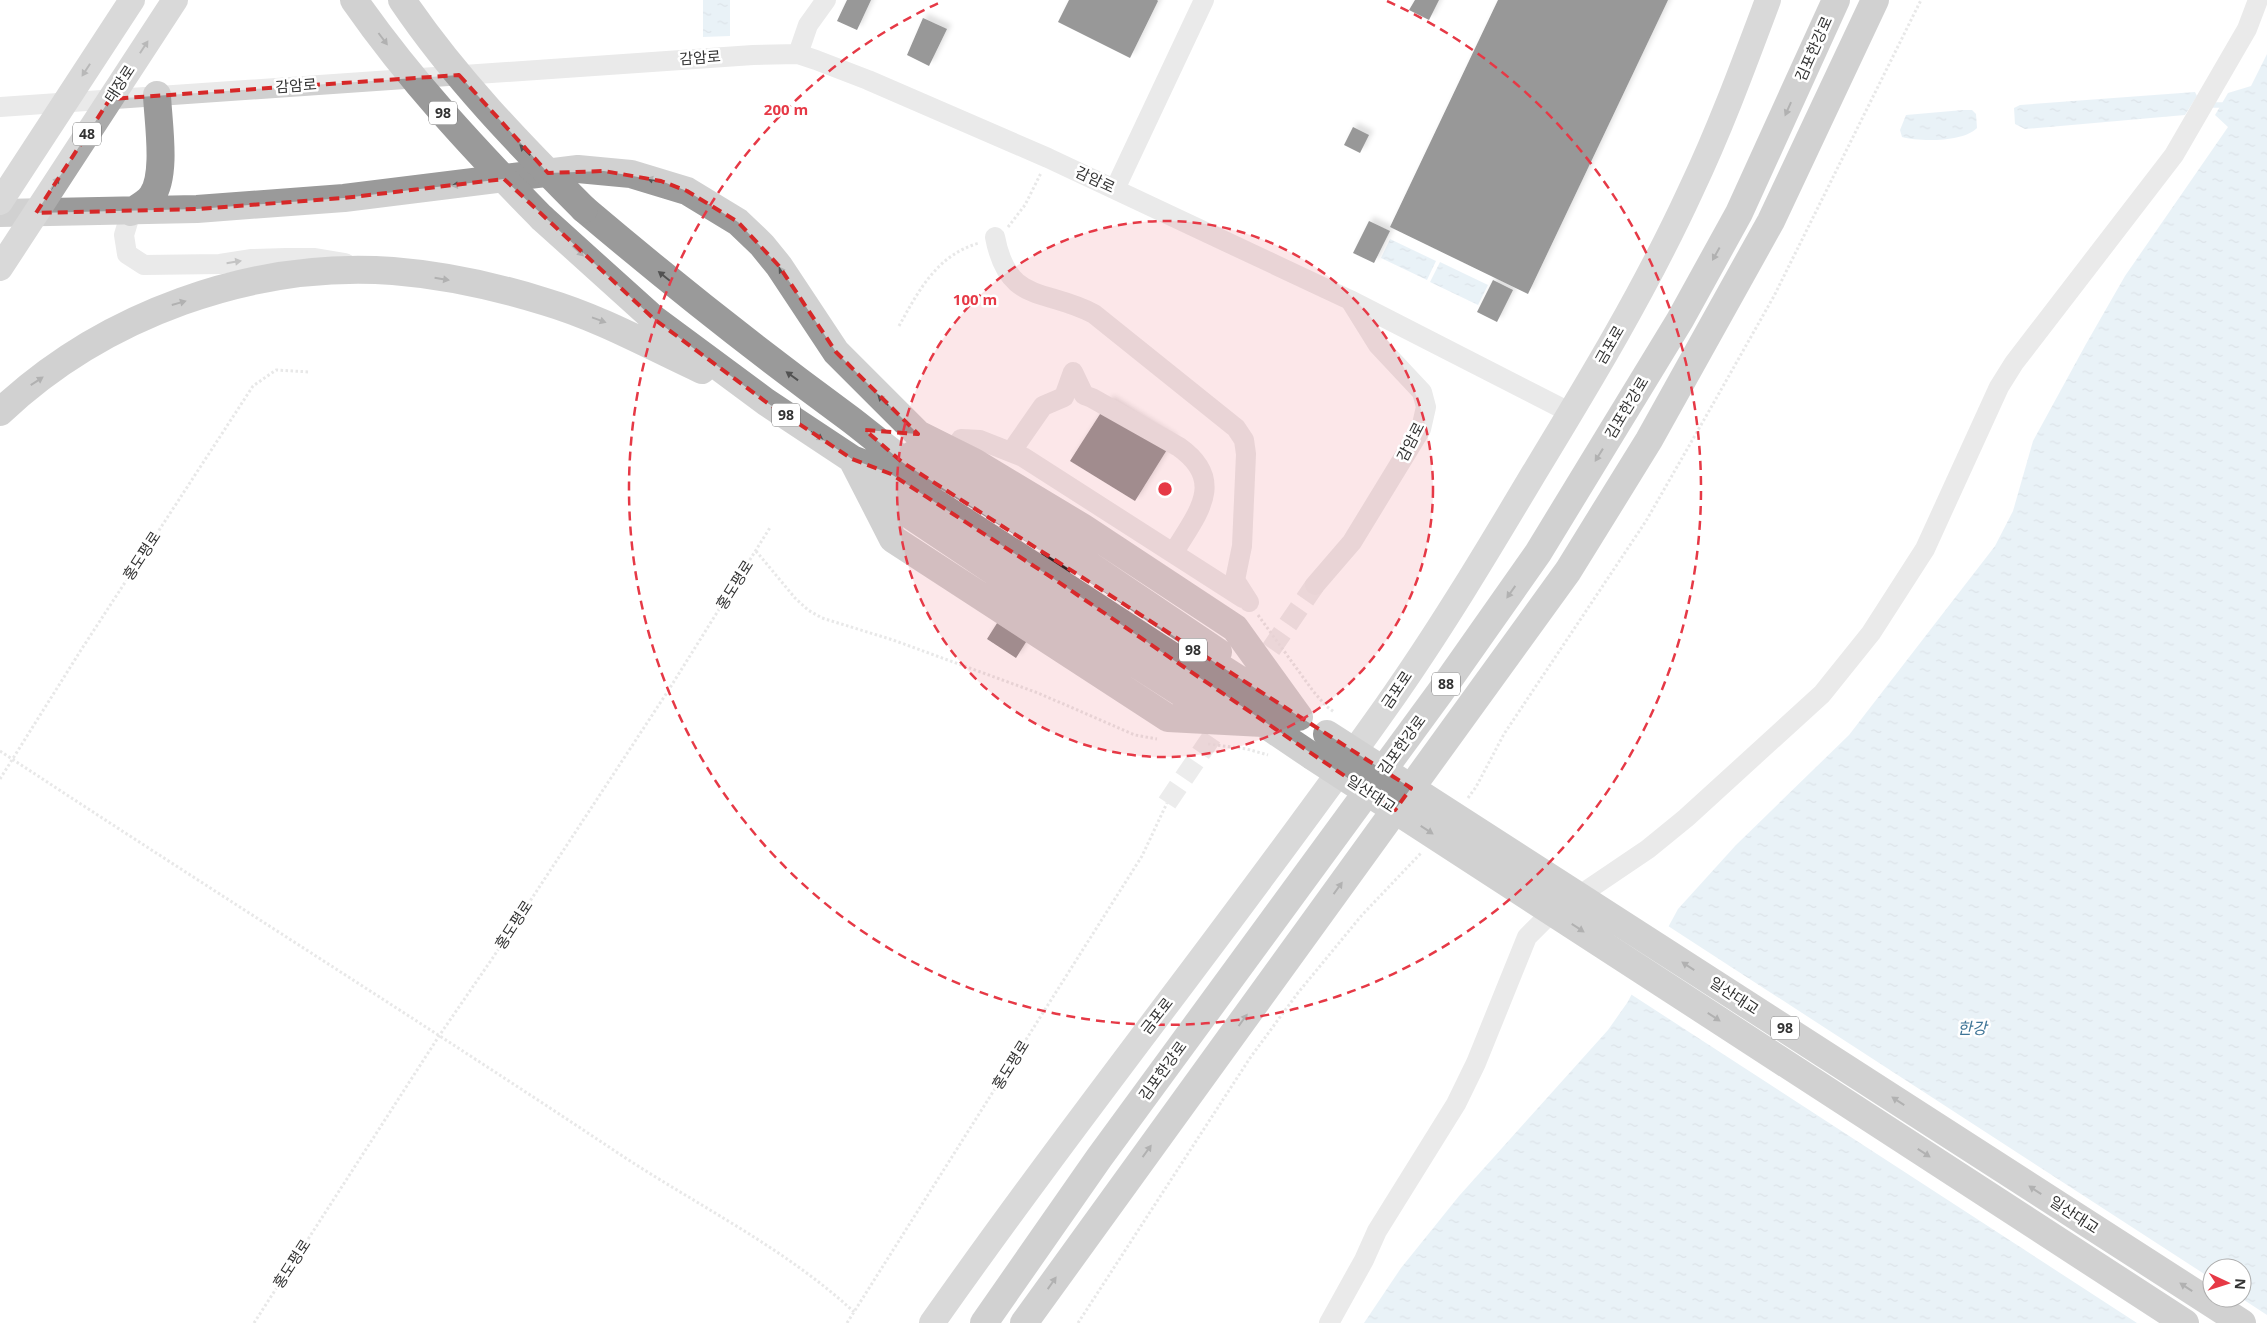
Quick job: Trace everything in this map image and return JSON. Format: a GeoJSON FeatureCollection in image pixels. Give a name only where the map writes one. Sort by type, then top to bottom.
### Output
{"type":"FeatureCollection","features":[{"type":"Feature","properties":{"kind":"highway","name":"98"},"geometry":{"type":"LineString","coordinates":[[354,0],[414,81],[463,137],[542,218],[654,319],[766,402],[852,459],[891,474],[1054,578],[1192,669],[1263,724],[1326,735]]}},
{"type":"Feature","properties":{"kind":"highway","name":"98"},"geometry":{"type":"LineString","coordinates":[[402,0],[474,92],[519,144],[584,209],[776,364],[865,430],[902,462],[1062,562],[1326,735]]}},
{"type":"Feature","properties":{"kind":"highway","name":"김포한강로"},"geometry":{"type":"LineString","coordinates":[[984,1323],[1105,1150],[1441,691],[1538,553],[1671,336],[1739,213],[1836,0]]}},
{"type":"Feature","properties":{"kind":"highway","name":"88"},"geometry":{"type":"LineString","coordinates":[[1024,1323],[1568,571],[1649,440],[1771,221],[1875,0]]}},
{"type":"Feature","properties":{"kind":"highway"},"geometry":{"type":"LineString","coordinates":[[131,212],[145,204],[153,195],[160,177],[157,96]]}},
{"type":"Feature","properties":{"kind":"highway"},"geometry":{"type":"LineString","coordinates":[[0,213],[131,212],[344,198],[578,169],[631,174],[660,181],[687,191],[738,222],[762,245],[779,266],[836,352],[918,434],[974,462],[1082,527],[1235,628],[1299,717]]}},
{"type":"Feature","properties":{"kind":"highway"},"geometry":{"type":"LineString","coordinates":[[160,177],[171,196],[197,209]]}},
{"type":"Feature","properties":{"kind":"highway"},"geometry":{"type":"LineString","coordinates":[[0,412],[27,387],[104,336],[165,307],[254,281],[316,272],[405,273],[493,287],[556,305],[607,323],[766,402]]}},
{"type":"Feature","properties":{"kind":"highway"},"geometry":{"type":"LineString","coordinates":[[865,430],[961,439],[1091,513],[1241,614],[1299,717]]}},
{"type":"Feature","properties":{"kind":"highway"},"geometry":{"type":"LineString","coordinates":[[852,459],[893,539],[1168,718],[1263,724]]}},
{"type":"Feature","properties":{"kind":"highway","name":"일산대교"},"geometry":{"type":"LineString","coordinates":[[1326,735],[2185,1323]]}},
{"type":"Feature","properties":{"kind":"highway","name":"일산대교"},"geometry":{"type":"LineString","coordinates":[[1326,735],[2242,1323]]}},
{"type":"Feature","properties":{"kind":"main road","name":"48"},"geometry":{"type":"LineString","coordinates":[[0,202],[132,0]]}},
{"type":"Feature","properties":{"kind":"main road","name":"태장로"},"geometry":{"type":"LineString","coordinates":[[0,268],[175,0]]}},
{"type":"Feature","properties":{"kind":"main road","name":"금포로"},"geometry":{"type":"LineString","coordinates":[[932,1323],[1010,1211],[1227,925],[1389,703],[1506,521],[1637,298],[1677,222],[1732,96],[1768,0]]}},
{"type":"Feature","properties":{"kind":"street"},"geometry":{"type":"LineString","coordinates":[[798,54],[808,25],[826,0]]}},
{"type":"Feature","properties":{"kind":"street"},"geometry":{"type":"LineString","coordinates":[[1115,190],[1204,0]]}},
{"type":"Feature","properties":{"kind":"street"},"geometry":{"type":"LineString","coordinates":[[1329,1323],[1364,1260],[1376,1231],[1456,1104],[1476,1063],[1527,937],[1546,918],[1648,848],[1686,818],[1822,694],[1843,670],[1871,633],[1924,549],[1982,419],[2014,364],[2174,155],[2247,29],[2258,0]]}},
{"type":"Feature","properties":{"kind":"street","name":"감암로"},"geometry":{"type":"LineString","coordinates":[[0,107],[753,55],[798,54],[868,80],[1048,158],[1350,300],[1571,412]]}},
{"type":"Feature","properties":{"kind":"street"},"geometry":{"type":"LineString","coordinates":[[131,212],[124,235],[127,254],[144,265],[220,264],[252,259],[316,258],[405,273]]}},
{"type":"Feature","properties":{"kind":"street"},"geometry":{"type":"LineString","coordinates":[[994,237],[999,259],[1008,276],[1017,284],[1043,296],[1080,306],[1094,314],[1236,428],[1244,440],[1246,454],[1242,546],[1235,580],[1249,602]]}},
{"type":"Feature","properties":{"kind":"street","name":"감암로"},"geometry":{"type":"LineString","coordinates":[[1315,585],[1352,542],[1421,429],[1426,407],[1422,392],[1378,345],[1350,300]]}},
{"type":"Feature","properties":{"kind":"street"},"geometry":{"type":"LineString","coordinates":[[1012,452],[1043,406],[1064,397],[1073,372],[1084,395],[1179,447],[1192,456],[1198,464],[1204,480],[1205,498],[1174,552]]}},
{"type":"Feature","properties":{"kind":"street"},"geometry":{"type":"LineString","coordinates":[[961,439],[980,440],[1012,452],[1174,552],[1249,602]]}},
{"type":"Feature","properties":{"kind":"path"},"geometry":{"type":"LineString","coordinates":[[899,326],[920,288],[948,257],[962,248],[994,237],[1012,224],[1025,205],[1048,158]]}},
{"type":"Feature","properties":{"kind":"path","name":"홍도평로"},"geometry":{"type":"LineString","coordinates":[[0,779],[81,650],[253,386],[276,370],[310,372]]}},
{"type":"Feature","properties":{"kind":"path","name":"홍도평로"},"geometry":{"type":"LineString","coordinates":[[254,1323],[772,526]]}},
{"type":"Feature","properties":{"kind":"path"},"geometry":{"type":"LineString","coordinates":[[756,551],[795,598],[808,610],[822,618],[893,640],[1038,693],[1135,735],[1165,740]]}},
{"type":"Feature","properties":{"kind":"path"},"geometry":{"type":"LineString","coordinates":[[1249,602],[1313,691],[1326,706],[1326,735]]}},
{"type":"Feature","properties":{"kind":"path"},"geometry":{"type":"LineString","coordinates":[[1201,744],[1247,749],[1275,756]]}},
{"type":"Feature","properties":{"kind":"path"},"geometry":{"type":"LineString","coordinates":[[0,751],[620,1155],[802,1270],[854,1312]]}},
{"type":"Feature","properties":{"kind":"path","name":"홍도평로"},"geometry":{"type":"LineString","coordinates":[[847,1323],[1142,856],[1167,803]]}},
{"type":"Feature","properties":{"kind":"highlighted area"},"geometry":{"type":"Polygon","coordinates":[[[459,75],[548,173],[604,171],[661,181],[687,191],[738,222],[779,266],[836,352],[918,434],[865,430],[902,462],[1411,788],[1395,810],[1054,579],[891,474],[852,459],[766,402],[654,319],[504,179],[344,198],[197,209],[36,213],[110,99],[459,75]]]}},
{"type":"Feature","properties":{"kind":"water"},"geometry":{"type":"Polygon","coordinates":[[[703,0],[730,0],[730,36],[703,37],[703,0]]]}},
{"type":"Feature","properties":{"kind":"water","name":"한강"},"geometry":{"type":"Polygon","coordinates":[[[2267,54],[2267,1323],[1364,1323],[1401,1268],[1459,1196],[1608,1030],[1627,1003],[1678,909],[1736,845],[1849,735],[1995,546],[2013,511],[2033,441],[2086,344],[2125,276],[2228,127],[2215,115],[2228,93],[2251,86],[2267,54]]]}},
{"type":"Feature","properties":{"kind":"water"},"geometry":{"type":"Polygon","coordinates":[[[2195,92],[2197,96],[2185,115],[2025,129],[2015,124],[2014,108],[2020,105],[2195,92]]]}},
{"type":"Feature","properties":{"kind":"water"},"geometry":{"type":"Polygon","coordinates":[[[1972,110],[1976,114],[1977,128],[1971,133],[1941,140],[1919,140],[1902,137],[1900,130],[1906,115],[1972,110]]]}},
{"type":"Feature","properties":{"kind":"water"},"geometry":{"type":"Polygon","coordinates":[[[1390,239],[1436,261],[1427,280],[1381,258],[1390,239]]]}},
{"type":"Feature","properties":{"kind":"water"},"geometry":{"type":"Polygon","coordinates":[[[1440,262],[1488,285],[1478,305],[1430,282],[1440,262]]]}},
{"type":"Feature","properties":{"kind":"pier"},"geometry":{"type":"Polygon","coordinates":[[[1665,924],[2202,1273],[2202,1308],[2252,1308],[2252,1305],[2267,1315],[2267,1323],[2137,1323],[1629,993],[1665,924]]]}},
{"type":"Feature","properties":{"kind":"building"},"geometry":{"type":"Polygon","coordinates":[[[847,0],[871,0],[857,30],[837,21],[847,0]]]}},
{"type":"Feature","properties":{"kind":"building"},"geometry":{"type":"Polygon","coordinates":[[[1069,0],[1158,1],[1130,58],[1058,22],[1069,0]]]}},
{"type":"Feature","properties":{"kind":"building"},"geometry":{"type":"Polygon","coordinates":[[[1415,0],[1439,0],[1429,20],[1409,10],[1415,0]]]}},
{"type":"Feature","properties":{"kind":"building"},"geometry":{"type":"Polygon","coordinates":[[[1498,0],[1668,0],[1528,294],[1390,227],[1498,0]]]}},
{"type":"Feature","properties":{"kind":"building"},"geometry":{"type":"Polygon","coordinates":[[[923,18],[947,29],[929,66],[907,55],[923,18]]]}},
{"type":"Feature","properties":{"kind":"building"},"geometry":{"type":"Polygon","coordinates":[[[1353,127],[1369,135],[1360,153],[1344,145],[1353,127]]]}},
{"type":"Feature","properties":{"kind":"building"},"geometry":{"type":"Polygon","coordinates":[[[1369,221],[1390,231],[1374,263],[1353,253],[1369,221]]]}},
{"type":"Feature","properties":{"kind":"building"},"geometry":{"type":"Polygon","coordinates":[[[1493,280],[1513,290],[1497,322],[1477,312],[1493,280]]]}},
{"type":"Feature","properties":{"kind":"building"},"geometry":{"type":"Polygon","coordinates":[[[1109,400],[1173,440],[1135,501],[1070,461],[1109,400]]]}},
{"type":"Feature","properties":{"kind":"building"},"geometry":{"type":"Polygon","coordinates":[[[1063,519],[1092,537],[1016,658],[987,639],[1063,519]]]}},
{"type":"Feature","properties":{"kind":"waterway"},"geometry":{"type":"LineString","coordinates":[[2208,105],[2229,105]]}},
{"type":"Feature","properties":{"kind":"tunnel"},"geometry":{"type":"LineString","coordinates":[[1254,674],[1315,585]]}},
{"type":"Feature","properties":{"kind":"tunnel"},"geometry":{"type":"LineString","coordinates":[[1167,803],[1228,713]]}}]}
